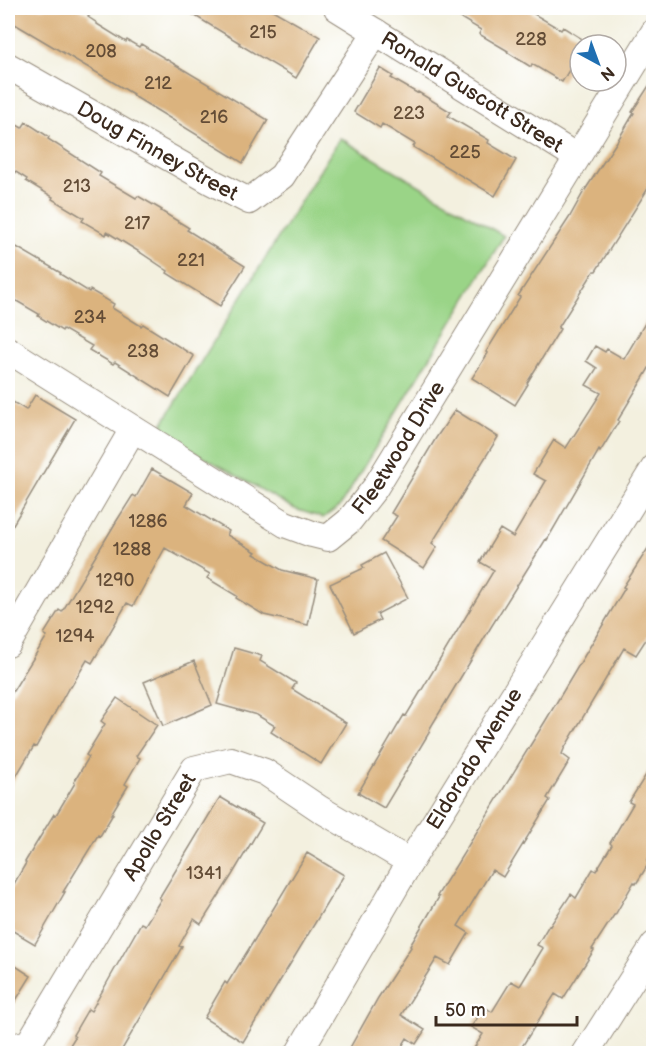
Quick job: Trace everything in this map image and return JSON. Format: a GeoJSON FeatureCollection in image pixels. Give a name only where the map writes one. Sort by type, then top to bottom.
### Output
{"type":"FeatureCollection","features":[{"type":"Feature","properties":{"kind":"street","name":"Ronald Guscott Street"},"geometry":{"type":"LineString","coordinates":[[337,8],[577,157]]}},
{"type":"Feature","properties":{"kind":"street","name":"Doug Finney Street"},"geometry":{"type":"LineString","coordinates":[[8,66],[249,201],[282,176],[376,32]]}},
{"type":"Feature","properties":{"kind":"street","name":"Fleetwood Drive"},"geometry":{"type":"LineString","coordinates":[[8,350],[285,524],[328,538],[349,521],[375,488],[654,32]]}},
{"type":"Feature","properties":{"kind":"street"},"geometry":{"type":"LineString","coordinates":[[8,644],[133,429]]}},
{"type":"Feature","properties":{"kind":"street","name":"Eldorado Avenue"},"geometry":{"type":"LineString","coordinates":[[298,1053],[410,862],[654,468]]}},
{"type":"Feature","properties":{"kind":"street","name":"Apollo Street"},"geometry":{"type":"LineString","coordinates":[[8,1048],[29,1043],[194,769],[231,760],[265,772],[320,809],[410,862]]}},
{"type":"Feature","properties":{"kind":"street"},"geometry":{"type":"LineString","coordinates":[[585,1053],[654,945]]}},
{"type":"Feature","properties":{"kind":"green space"},"geometry":{"type":"Polygon","coordinates":[[[340,138],[504,236],[340,506],[323,518],[295,509],[158,431],[340,138]]]}},
{"type":"Feature","properties":{"kind":"building"},"geometry":{"type":"Polygon","coordinates":[[[8,8],[77,8],[126,42],[127,40],[139,47],[141,44],[268,120],[243,163],[8,20],[8,8]]]}},
{"type":"Feature","properties":{"kind":"building"},"geometry":{"type":"Polygon","coordinates":[[[182,8],[269,8],[320,37],[296,78],[182,8]]]}},
{"type":"Feature","properties":{"kind":"building"},"geometry":{"type":"Polygon","coordinates":[[[444,8],[524,8],[561,30],[563,27],[573,33],[568,33],[568,72],[562,82],[507,52],[479,34],[481,30],[444,8]]]}},
{"type":"Feature","properties":{"kind":"building"},"geometry":{"type":"Polygon","coordinates":[[[380,68],[393,76],[391,78],[451,112],[448,116],[489,140],[488,143],[516,160],[495,196],[413,147],[415,144],[382,124],[380,128],[354,112],[380,68]]]}},
{"type":"Feature","properties":{"kind":"building"},"geometry":{"type":"Polygon","coordinates":[[[654,78],[654,179],[558,328],[560,329],[515,405],[472,378],[520,297],[518,296],[618,140],[634,113],[632,112],[654,78]]]}},
{"type":"Feature","properties":{"kind":"building"},"geometry":{"type":"Polygon","coordinates":[[[8,120],[22,128],[26,122],[101,173],[99,176],[162,210],[189,228],[187,230],[245,266],[220,306],[107,232],[106,235],[82,221],[84,218],[52,199],[53,197],[8,167],[8,120]]]}},
{"type":"Feature","properties":{"kind":"building"},"geometry":{"type":"Polygon","coordinates":[[[8,242],[89,292],[90,290],[114,304],[112,308],[141,326],[143,324],[194,356],[170,397],[115,362],[113,364],[89,350],[92,346],[63,329],[62,331],[8,296],[8,242]]]}},
{"type":"Feature","properties":{"kind":"building"},"geometry":{"type":"Polygon","coordinates":[[[654,308],[654,360],[384,808],[358,793],[494,570],[480,562],[500,529],[513,537],[546,481],[533,474],[554,440],[566,448],[601,393],[586,385],[597,368],[586,361],[595,346],[605,352],[607,349],[624,359],[654,308]]]}},
{"type":"Feature","properties":{"kind":"building"},"geometry":{"type":"Polygon","coordinates":[[[35,395],[75,419],[8,533],[8,399],[26,410],[35,395]]]}},
{"type":"Feature","properties":{"kind":"building"},"geometry":{"type":"Polygon","coordinates":[[[455,410],[498,437],[432,543],[437,547],[424,568],[381,541],[397,516],[391,513],[455,410]]]}},
{"type":"Feature","properties":{"kind":"building"},"geometry":{"type":"Polygon","coordinates":[[[152,469],[193,493],[186,505],[229,531],[227,535],[256,552],[254,554],[282,570],[318,579],[308,625],[264,615],[207,578],[210,574],[165,548],[133,606],[127,603],[92,663],[87,660],[69,687],[36,747],[34,746],[8,790],[8,699],[47,636],[44,634],[59,610],[62,612],[116,522],[133,495],[136,497],[152,469]]]}},
{"type":"Feature","properties":{"kind":"building"},"geometry":{"type":"Polygon","coordinates":[[[654,539],[654,627],[636,655],[624,648],[564,749],[562,754],[570,760],[547,798],[550,800],[503,877],[492,870],[458,926],[469,933],[450,965],[437,958],[401,1015],[425,1030],[416,1044],[407,1038],[398,1053],[347,1053],[378,998],[411,947],[439,897],[437,896],[654,539]]]}},
{"type":"Feature","properties":{"kind":"building"},"geometry":{"type":"Polygon","coordinates":[[[384,553],[408,598],[377,614],[380,620],[354,633],[330,584],[364,568],[362,565],[384,553]]]}},
{"type":"Feature","properties":{"kind":"building"},"geometry":{"type":"Polygon","coordinates":[[[234,648],[262,656],[260,661],[296,683],[292,689],[346,723],[321,764],[271,732],[275,726],[257,715],[217,704],[234,648]]]}},
{"type":"Feature","properties":{"kind":"building"},"geometry":{"type":"Polygon","coordinates":[[[194,661],[212,705],[163,726],[144,682],[194,661]]]}},
{"type":"Feature","properties":{"kind":"building"},"geometry":{"type":"Polygon","coordinates":[[[117,698],[157,725],[136,756],[140,758],[125,784],[128,786],[111,814],[113,814],[63,892],[65,892],[35,944],[8,928],[8,894],[25,862],[75,783],[89,757],[86,755],[105,724],[101,721],[117,698]]]}},
{"type":"Feature","properties":{"kind":"building"},"geometry":{"type":"Polygon","coordinates":[[[654,762],[654,850],[636,884],[634,882],[563,999],[555,994],[518,1053],[471,1053],[483,1034],[471,1027],[485,1007],[492,1012],[511,981],[520,986],[543,948],[537,945],[549,925],[571,894],[576,898],[593,869],[596,871],[612,845],[610,843],[633,804],[629,802],[654,762]]]}},
{"type":"Feature","properties":{"kind":"building"},"geometry":{"type":"Polygon","coordinates":[[[220,797],[263,823],[232,875],[201,924],[194,919],[179,946],[182,947],[120,1053],[65,1053],[88,1009],[91,1011],[141,923],[145,925],[220,797]]]}},
{"type":"Feature","properties":{"kind":"building"},"geometry":{"type":"Polygon","coordinates":[[[307,853],[344,875],[243,1042],[204,1018],[307,853]]]}},
{"type":"Feature","properties":{"kind":"building"},"geometry":{"type":"Polygon","coordinates":[[[8,961],[31,976],[8,1013],[8,961]]]}}]}
